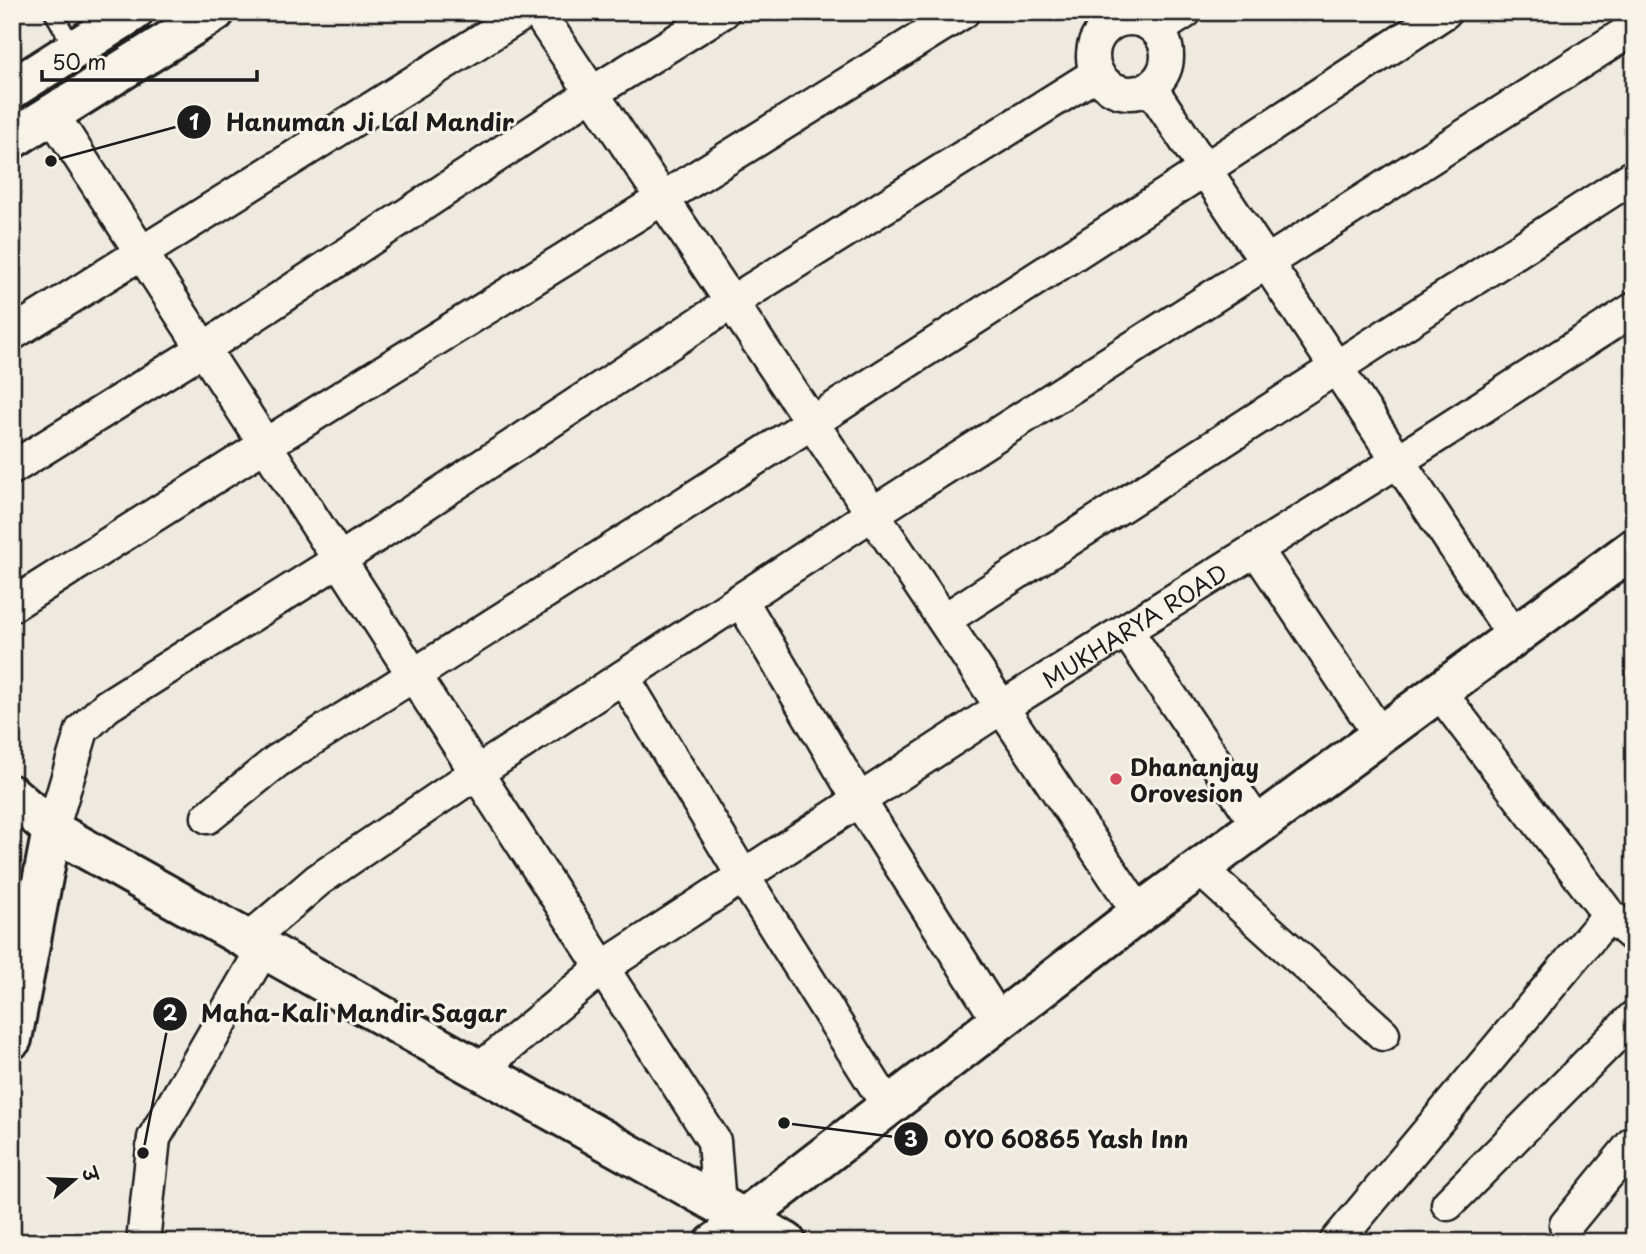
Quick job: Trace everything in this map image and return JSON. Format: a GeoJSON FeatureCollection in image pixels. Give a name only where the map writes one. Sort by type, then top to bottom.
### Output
{"type":"FeatureCollection","features":[{"type":"Feature","properties":{"kind":"main road"},"geometry":{"type":"LineString","coordinates":[[12,89],[133,12]]}},
{"type":"Feature","properties":{"kind":"main road"},"geometry":{"type":"LineString","coordinates":[[12,139],[215,12]]}},
{"type":"Feature","properties":{"kind":"main road"},"geometry":{"type":"LineString","coordinates":[[731,1211],[888,1106],[1199,868],[1634,548]]}},
{"type":"Feature","properties":{"kind":"main road"},"geometry":{"type":"LineString","coordinates":[[12,795],[52,831],[786,1242]]}},
{"type":"Feature","properties":{"kind":"main road"},"geometry":{"type":"LineString","coordinates":[[12,1039],[20,961],[52,831]]}},
{"type":"Feature","properties":{"kind":"street"},"geometry":{"type":"LineString","coordinates":[[12,334],[526,12]]}},
{"type":"Feature","properties":{"kind":"street"},"geometry":{"type":"LineString","coordinates":[[538,12],[1139,913]]}},
{"type":"Feature","properties":{"kind":"street"},"geometry":{"type":"LineString","coordinates":[[12,468],[203,349],[593,93],[723,12]]}},
{"type":"Feature","properties":{"kind":"street"},"geometry":{"type":"LineString","coordinates":[[12,606],[265,445],[963,12]]}},
{"type":"Feature","properties":{"kind":"street"},"geometry":{"type":"LineString","coordinates":[[1157,30],[1185,12]]}},
{"type":"Feature","properties":{"kind":"street"},"geometry":{"type":"LineString","coordinates":[[208,817],[265,770],[812,423],[1445,12]]}},
{"type":"Feature","properties":{"kind":"street"},"geometry":{"type":"LineString","coordinates":[[1105,18],[1134,19],[1147,22],[1157,30],[1164,41],[1166,67],[1151,88],[1138,93],[1113,90],[1096,74],[1092,58],[1094,45],[1105,18]]}},
{"type":"Feature","properties":{"kind":"street"},"geometry":{"type":"LineString","coordinates":[[143,1242],[154,1138],[255,944],[318,880],[476,772],[872,514],[1634,28]]}},
{"type":"Feature","properties":{"kind":"street"},"geometry":{"type":"LineString","coordinates":[[52,831],[82,730],[107,706],[339,560],[732,302],[1096,74]]}},
{"type":"Feature","properties":{"kind":"street"},"geometry":{"type":"LineString","coordinates":[[1151,88],[1514,636]]}},
{"type":"Feature","properties":{"kind":"street"},"geometry":{"type":"LineString","coordinates":[[52,114],[714,1141],[731,1211],[711,1242]]}},
{"type":"Feature","properties":{"kind":"street"},"geometry":{"type":"LineString","coordinates":[[944,620],[1634,176]]}},
{"type":"Feature","properties":{"kind":"street","name":"MUKHARYA ROAD"},"geometry":{"type":"LineString","coordinates":[[479,1070],[602,968],[1002,708],[1398,461],[1634,309]]}},
{"type":"Feature","properties":{"kind":"street"},"geometry":{"type":"LineString","coordinates":[[1256,549],[1380,735]]}},
{"type":"Feature","properties":{"kind":"street"},"geometry":{"type":"LineString","coordinates":[[741,600],[859,800],[999,1021]]}},
{"type":"Feature","properties":{"kind":"street"},"geometry":{"type":"LineString","coordinates":[[1126,630],[1258,825]]}},
{"type":"Feature","properties":{"kind":"street"},"geometry":{"type":"LineString","coordinates":[[623,677],[743,876],[888,1106]]}},
{"type":"Feature","properties":{"kind":"street"},"geometry":{"type":"LineString","coordinates":[[1439,691],[1609,915],[1634,936]]}},
{"type":"Feature","properties":{"kind":"street"},"geometry":{"type":"LineString","coordinates":[[1199,868],[1383,1034]]}},
{"type":"Feature","properties":{"kind":"street"},"geometry":{"type":"LineString","coordinates":[[1336,1242],[1609,915]]}},
{"type":"Feature","properties":{"kind":"street"},"geometry":{"type":"LineString","coordinates":[[1448,1205],[1634,1017]]}},
{"type":"Feature","properties":{"kind":"street"},"geometry":{"type":"LineString","coordinates":[[1566,1225],[1634,1142]]}},
{"type":"Feature","properties":{"kind":"lane"},"geometry":{"type":"LineString","coordinates":[[53,12],[74,49]]}},
{"type":"Feature","properties":{"kind":"place","name":"Hanuman Ji Lal Mandir"},"geometry":{"type":"Point","coordinates":[51,161]}},
{"type":"Feature","properties":{"kind":"place","name":"Dhananjay Orovesion"},"geometry":{"type":"Point","coordinates":[1116,779]}},
{"type":"Feature","properties":{"kind":"place","name":"OYO 60865 Yash Inn"},"geometry":{"type":"Point","coordinates":[784,1123]}},
{"type":"Feature","properties":{"kind":"place","name":"Maha-Kali Mandir Sagar"},"geometry":{"type":"Point","coordinates":[143,1153]}}]}
